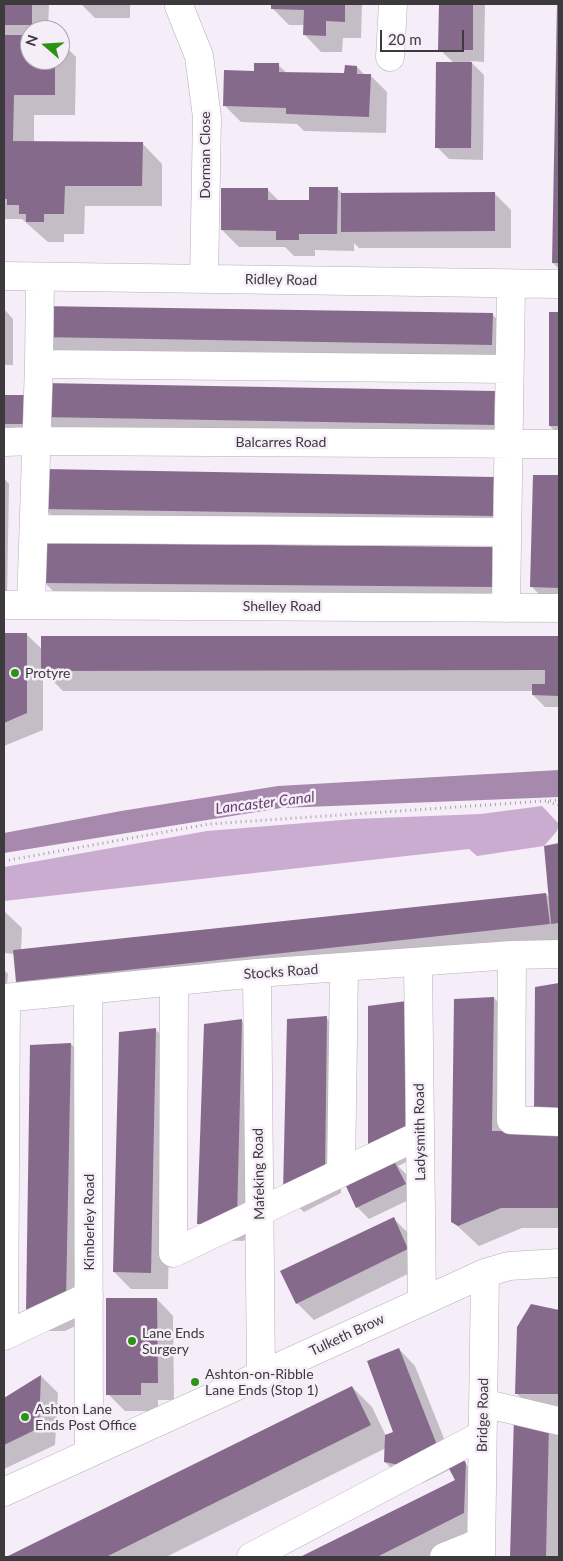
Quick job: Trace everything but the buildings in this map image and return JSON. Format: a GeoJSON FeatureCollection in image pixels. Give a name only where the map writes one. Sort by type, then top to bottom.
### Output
{"type":"FeatureCollection","features":[{"type":"Feature","properties":{"kind":"street"},"geometry":{"type":"LineString","coordinates":[[390,56],[393,4]]}},
{"type":"Feature","properties":{"kind":"street","name":"Dorman Close"},"geometry":{"type":"LineString","coordinates":[[179,6],[199,56],[207,117],[204,279]]}},
{"type":"Feature","properties":{"kind":"street","name":"Ridley Road"},"geometry":{"type":"LineString","coordinates":[[4,276],[559,284]]}},
{"type":"Feature","properties":{"kind":"street"},"geometry":{"type":"LineString","coordinates":[[31,605],[40,364],[40,277]]}},
{"type":"Feature","properties":{"kind":"street"},"geometry":{"type":"LineString","coordinates":[[506,608],[511,284]]}},
{"type":"Feature","properties":{"kind":"street"},"geometry":{"type":"LineString","coordinates":[[40,364],[509,369]]}},
{"type":"Feature","properties":{"kind":"street","name":"Balcarres Road"},"geometry":{"type":"LineString","coordinates":[[4,442],[559,444]]}},
{"type":"Feature","properties":{"kind":"street"},"geometry":{"type":"LineString","coordinates":[[34,529],[507,532]]}},
{"type":"Feature","properties":{"kind":"street","name":"Shelley Road"},"geometry":{"type":"LineString","coordinates":[[4,605],[559,608]]}},
{"type":"Feature","properties":{"kind":"street","name":"Stocks Road"},"geometry":{"type":"LineString","coordinates":[[5,998],[257,973],[559,954]]}},
{"type":"Feature","properties":{"kind":"street"},"geometry":{"type":"LineString","coordinates":[[512,956],[511,1120],[559,1122]]}},
{"type":"Feature","properties":{"kind":"street","name":"Ladysmith Road"},"geometry":{"type":"LineString","coordinates":[[418,963],[422,1300]]}},
{"type":"Feature","properties":{"kind":"street"},"geometry":{"type":"LineString","coordinates":[[341,1173],[344,968]]}},
{"type":"Feature","properties":{"kind":"street","name":"Mafeking Road"},"geometry":{"type":"LineString","coordinates":[[257,973],[261,1375]]}},
{"type":"Feature","properties":{"kind":"street"},"geometry":{"type":"LineString","coordinates":[[174,981],[173,1253],[420,1136]]}},
{"type":"Feature","properties":{"kind":"street","name":"Kimberley Road"},"geometry":{"type":"LineString","coordinates":[[88,990],[89,1453]]}},
{"type":"Feature","properties":{"kind":"street"},"geometry":{"type":"LineString","coordinates":[[5,998],[4,1336],[89,1296]]}},
{"type":"Feature","properties":{"kind":"street","name":"Tulketh Brow"},"geometry":{"type":"LineString","coordinates":[[4,1492],[422,1300],[485,1273],[509,1266],[559,1263]]}},
{"type":"Feature","properties":{"kind":"street","name":"Bridge Road"},"geometry":{"type":"LineString","coordinates":[[481,1550],[485,1273]]}},
{"type":"Feature","properties":{"kind":"street"},"geometry":{"type":"LineString","coordinates":[[483,1404],[559,1421]]}},
{"type":"Feature","properties":{"kind":"street"},"geometry":{"type":"LineString","coordinates":[[251,1557],[482,1435]]}},
{"type":"Feature","properties":{"kind":"street"},"geometry":{"type":"LineString","coordinates":[[444,1557],[481,1550]]}},
{"type":"Feature","properties":{"kind":"path"},"geometry":{"type":"LineString","coordinates":[[543,800],[559,805]]}},
{"type":"Feature","properties":{"kind":"path"},"geometry":{"type":"LineString","coordinates":[[4,861],[209,824],[559,800]]}},
{"type":"Feature","properties":{"kind":"shaded area"},"geometry":{"type":"Polygon","coordinates":[[[542,806],[559,824],[557,831],[544,846],[477,856],[469,849],[4,901],[4,867],[207,831],[354,819],[481,814],[542,806]]]}},
{"type":"Feature","properties":{"kind":"water","name":"Lancaster Canal"},"geometry":{"type":"Polygon","coordinates":[[[559,770],[559,797],[281,808],[4,853],[4,833],[121,811],[278,786],[559,770]]]}},
{"type":"Feature","properties":{"kind":"place","name":"Protyre"},"geometry":{"type":"Point","coordinates":[15,673]}},
{"type":"Feature","properties":{"kind":"place","name":"Lane Ends Surgery"},"geometry":{"type":"Point","coordinates":[132,1341]}},
{"type":"Feature","properties":{"kind":"place","name":"Ashton-on-Ribble Lane Ends (Stop 1)"},"geometry":{"type":"Point","coordinates":[195,1382]}},
{"type":"Feature","properties":{"kind":"place","name":"Ashton Lane Ends Post Office"},"geometry":{"type":"Point","coordinates":[25,1417]}}]}
